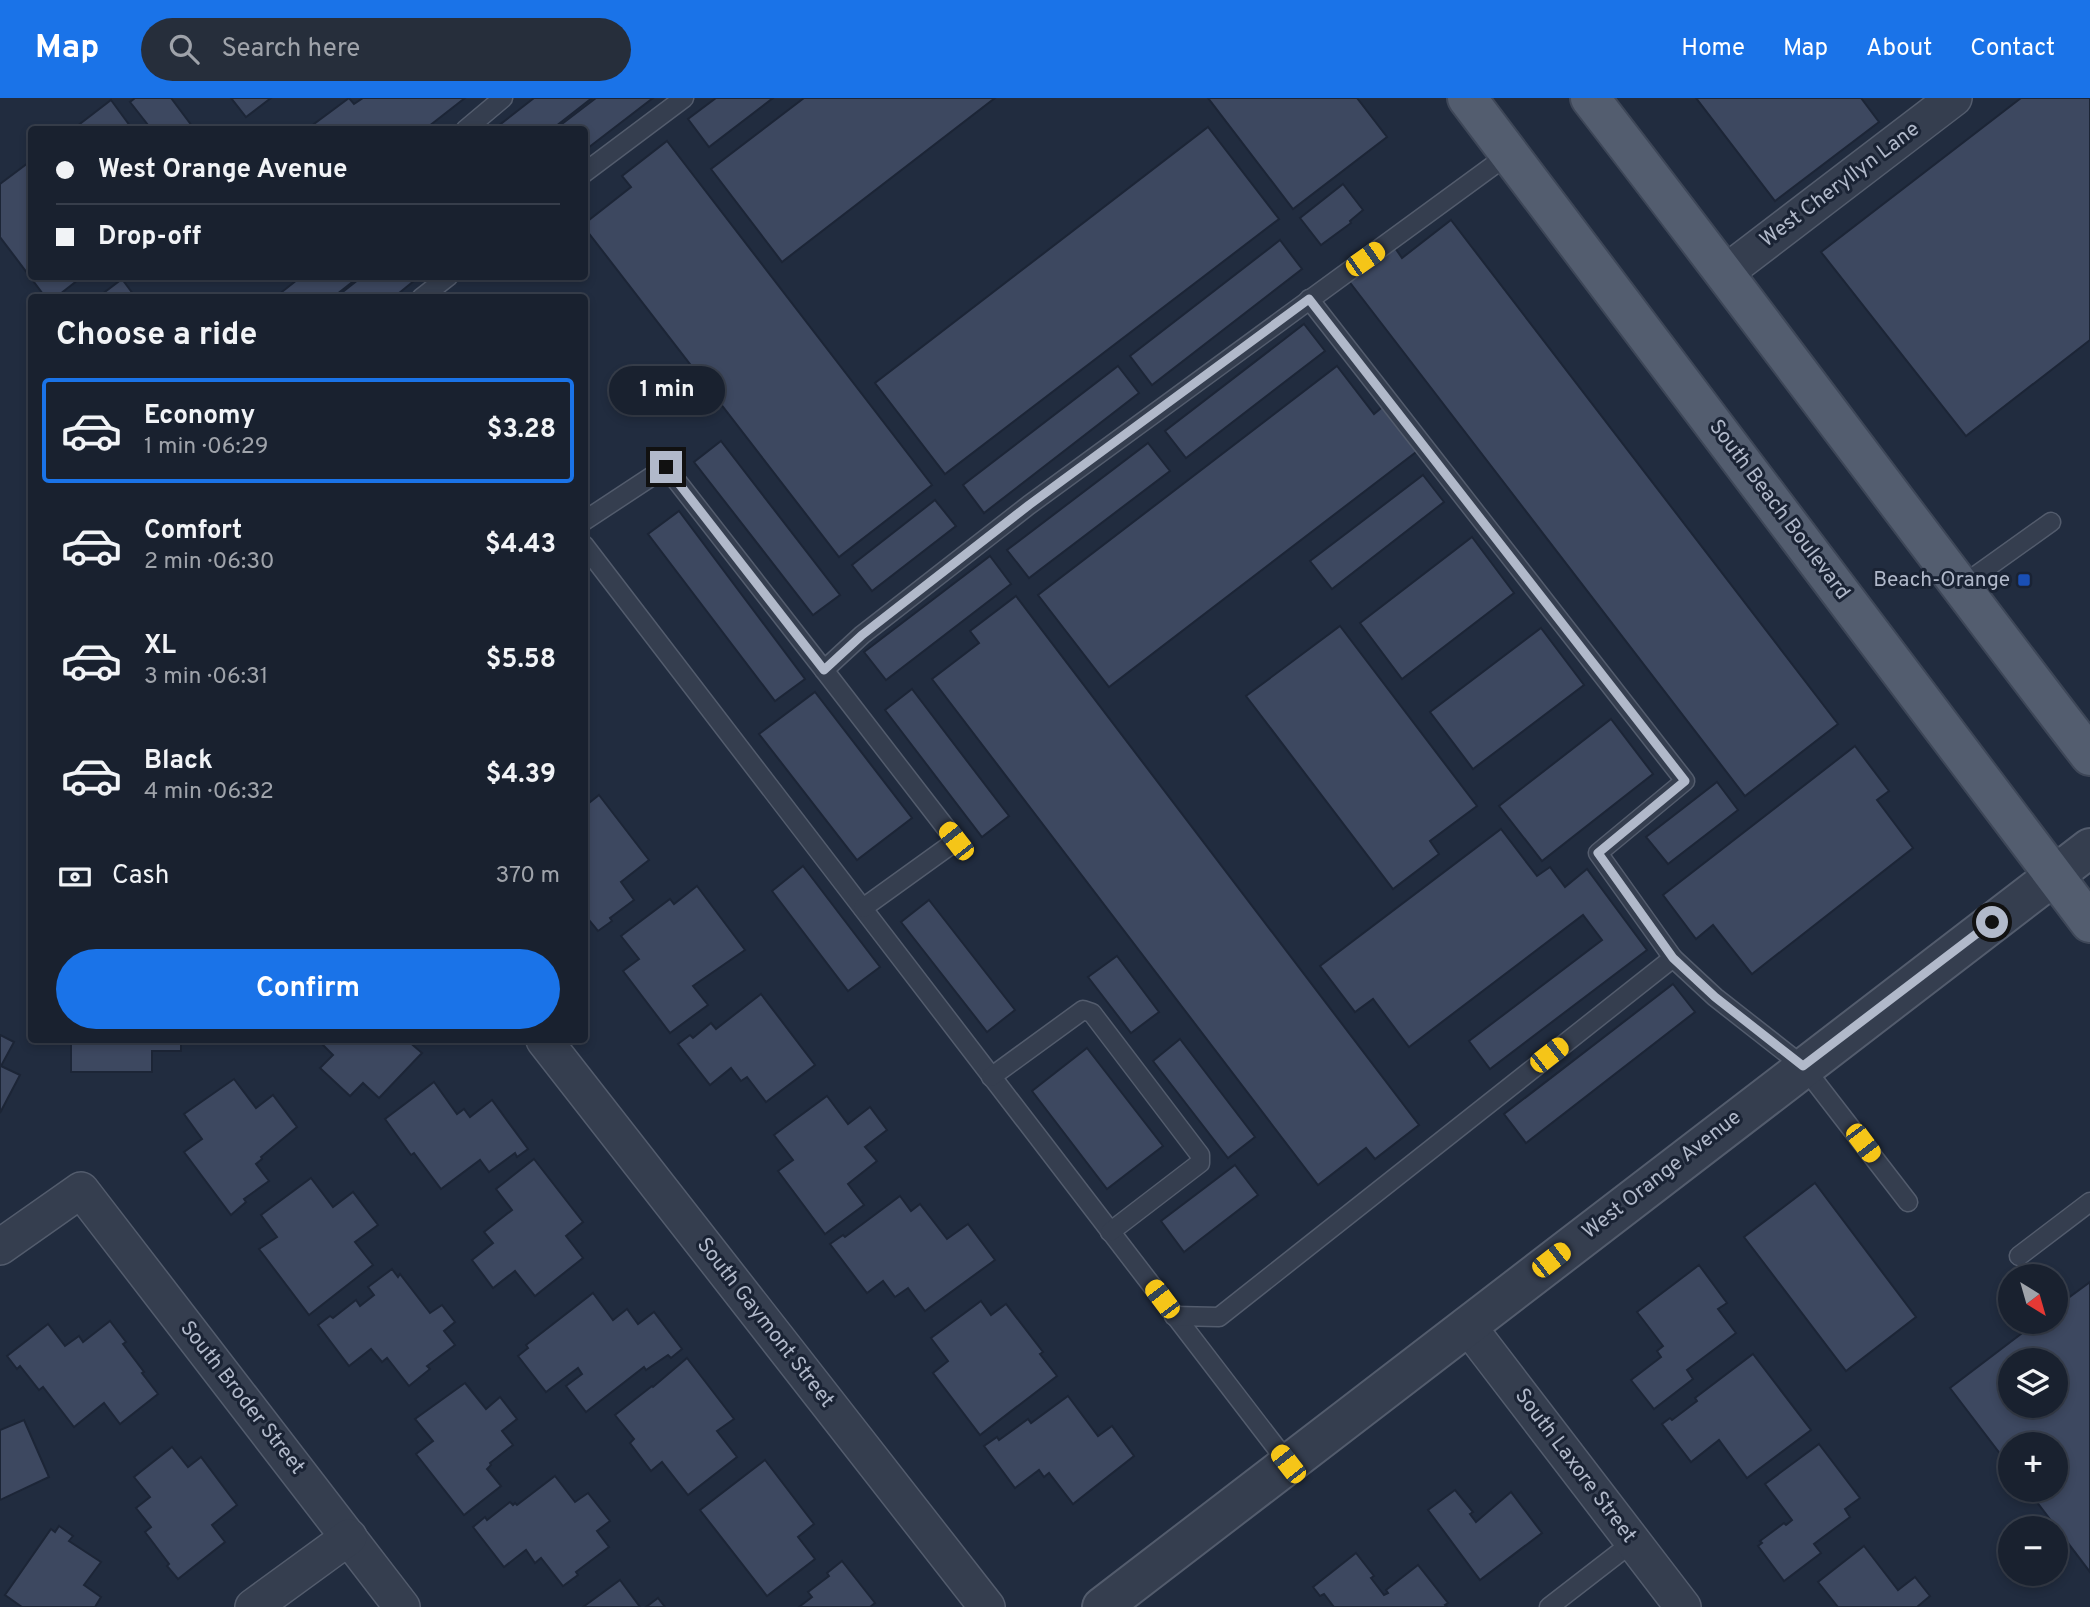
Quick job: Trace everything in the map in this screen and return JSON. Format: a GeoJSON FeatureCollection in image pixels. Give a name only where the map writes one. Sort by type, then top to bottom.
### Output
{"type":"FeatureCollection","features":[{"type":"Feature","properties":{"kind":"main road","name":"South Beach Boulevard"},"geometry":{"type":"LineString","coordinates":[[1467,98],[2090,923]]}},
{"type":"Feature","properties":{"kind":"main road"},"geometry":{"type":"LineString","coordinates":[[1590,98],[2090,756]]}},
{"type":"Feature","properties":{"kind":"street","name":"West Cheryllyn Lane"},"geometry":{"type":"LineString","coordinates":[[1725,273],[1954,98]]}},
{"type":"Feature","properties":{"kind":"street","name":"West Orange Avenue"},"geometry":{"type":"LineString","coordinates":[[1102,1607],[2090,848]]}},
{"type":"Feature","properties":{"kind":"street","name":"South Gaymont Street"},"geometry":{"type":"LineString","coordinates":[[546,1043],[987,1607]]}},
{"type":"Feature","properties":{"kind":"street","name":"South Broder Street"},"geometry":{"type":"LineString","coordinates":[[0,1247],[81,1190],[402,1607]]}},
{"type":"Feature","properties":{"kind":"street","name":"South Laxore Street"},"geometry":{"type":"LineString","coordinates":[[1467,1325],[1683,1607]]}},
{"type":"Feature","properties":{"kind":"street"},"geometry":{"type":"LineString","coordinates":[[253,1607],[349,1537]]}},
{"type":"Feature","properties":{"kind":"lane"},"geometry":{"type":"LineString","coordinates":[[469,126],[503,98]]}},
{"type":"Feature","properties":{"kind":"lane"},"geometry":{"type":"LineString","coordinates":[[588,170],[684,98]]}},
{"type":"Feature","properties":{"kind":"lane"},"geometry":{"type":"LineString","coordinates":[[824,670],[862,635],[1029,505],[1509,155]]}},
{"type":"Feature","properties":{"kind":"lane"},"geometry":{"type":"LineString","coordinates":[[426,294],[444,280]]}},
{"type":"Feature","properties":{"kind":"lane"},"geometry":{"type":"LineString","coordinates":[[1309,299],[1685,781],[1598,853],[1673,958],[1715,997],[1803,1066],[1908,1202]]}},
{"type":"Feature","properties":{"kind":"lane"},"geometry":{"type":"LineString","coordinates":[[588,518],[666,467],[956,841],[863,908]]}},
{"type":"Feature","properties":{"kind":"lane"},"geometry":{"type":"LineString","coordinates":[[1960,587],[2051,522]]}},
{"type":"Feature","properties":{"kind":"lane"},"geometry":{"type":"LineString","coordinates":[[588,550],[1288,1464]]}},
{"type":"Feature","properties":{"kind":"lane"},"geometry":{"type":"LineString","coordinates":[[1174,1316],[1219,1317],[1673,958]]}},
{"type":"Feature","properties":{"kind":"lane"},"geometry":{"type":"LineString","coordinates":[[991,1077],[1083,1010],[1092,1013],[1199,1156],[1200,1163],[1110,1232]]}},
{"type":"Feature","properties":{"kind":"lane"},"geometry":{"type":"LineString","coordinates":[[2019,1256],[2090,1202]]}},
{"type":"Feature","properties":{"kind":"lane"},"geometry":{"type":"LineString","coordinates":[[1549,1607],[1633,1542]]}},
{"type":"Feature","properties":{"kind":"building"},"geometry":{"type":"Polygon","coordinates":[[[135,98],[171,98],[192,126],[149,126],[130,102],[135,98]]]}},
{"type":"Feature","properties":{"kind":"building"},"geometry":{"type":"Polygon","coordinates":[[[231,98],[271,98],[246,117],[231,98]]]}},
{"type":"Feature","properties":{"kind":"building"},"geometry":{"type":"Polygon","coordinates":[[[349,98],[354,104],[363,98],[465,98],[429,126],[314,124],[349,98]]]}},
{"type":"Feature","properties":{"kind":"building"},"geometry":{"type":"Polygon","coordinates":[[[534,98],[592,98],[556,126],[498,126],[534,98]]]}},
{"type":"Feature","properties":{"kind":"building"},"geometry":{"type":"Polygon","coordinates":[[[596,98],[653,98],[588,148],[588,126],[559,126],[596,98]]]}},
{"type":"Feature","properties":{"kind":"building"},"geometry":{"type":"Polygon","coordinates":[[[716,98],[773,98],[709,147],[688,119],[716,98]]]}},
{"type":"Feature","properties":{"kind":"building"},"geometry":{"type":"Polygon","coordinates":[[[804,98],[995,98],[782,262],[711,169],[804,98]]]}},
{"type":"Feature","properties":{"kind":"building"},"geometry":{"type":"Polygon","coordinates":[[[1208,98],[1357,98],[1387,137],[1293,209],[1208,98]]]}},
{"type":"Feature","properties":{"kind":"building"},"geometry":{"type":"Polygon","coordinates":[[[1696,98],[1861,98],[1879,122],[1775,201],[1696,98]]]}},
{"type":"Feature","properties":{"kind":"building"},"geometry":{"type":"Polygon","coordinates":[[[2021,98],[2090,98],[2090,340],[1966,436],[1821,252],[2021,98]]]}},
{"type":"Feature","properties":{"kind":"building"},"geometry":{"type":"Polygon","coordinates":[[[111,100],[130,126],[77,126],[111,100]]]}},
{"type":"Feature","properties":{"kind":"building"},"geometry":{"type":"Polygon","coordinates":[[[1208,127],[1279,219],[945,474],[875,383],[1208,127]]]}},
{"type":"Feature","properties":{"kind":"building"},"geometry":{"type":"Polygon","coordinates":[[[667,141],[932,485],[839,557],[588,232],[588,221],[631,187],[622,176],[667,141]]]}},
{"type":"Feature","properties":{"kind":"building"},"geometry":{"type":"Polygon","coordinates":[[[28,163],[28,274],[0,237],[0,184],[28,163]]]}},
{"type":"Feature","properties":{"kind":"building"},"geometry":{"type":"Polygon","coordinates":[[[1343,184],[1363,210],[1351,223],[1321,245],[1300,218],[1343,184]]]}},
{"type":"Feature","properties":{"kind":"building"},"geometry":{"type":"Polygon","coordinates":[[[1451,220],[1838,724],[1745,796],[1348,280],[1393,245],[1402,258],[1451,220]]]}},
{"type":"Feature","properties":{"kind":"building"},"geometry":{"type":"Polygon","coordinates":[[[1280,240],[1302,269],[1152,385],[1130,356],[1280,240]]]}},
{"type":"Feature","properties":{"kind":"building"},"geometry":{"type":"Polygon","coordinates":[[[32,280],[78,280],[60,294],[43,294],[32,280]]]}},
{"type":"Feature","properties":{"kind":"building"},"geometry":{"type":"Polygon","coordinates":[[[123,280],[133,294],[102,294],[123,280]]]}},
{"type":"Feature","properties":{"kind":"building"},"geometry":{"type":"Polygon","coordinates":[[[297,280],[355,280],[337,294],[279,294],[297,280]]]}},
{"type":"Feature","properties":{"kind":"building"},"geometry":{"type":"Polygon","coordinates":[[[358,280],[415,280],[398,294],[340,294],[358,280]]]}},
{"type":"Feature","properties":{"kind":"building"},"geometry":{"type":"Polygon","coordinates":[[[1304,324],[1325,351],[1186,458],[1165,431],[1304,324]]]}},
{"type":"Feature","properties":{"kind":"building"},"geometry":{"type":"Polygon","coordinates":[[[1118,366],[1139,393],[984,513],[963,485],[1118,366]]]}},
{"type":"Feature","properties":{"kind":"building"},"geometry":{"type":"Polygon","coordinates":[[[1337,366],[1374,414],[1386,404],[1420,449],[1109,687],[1038,595],[1337,366]]]}},
{"type":"Feature","properties":{"kind":"building"},"geometry":{"type":"Polygon","coordinates":[[[721,441],[840,595],[813,615],[694,462],[721,441]]]}},
{"type":"Feature","properties":{"kind":"building"},"geometry":{"type":"Polygon","coordinates":[[[1148,443],[1170,471],[1029,578],[1007,550],[1148,443]]]}},
{"type":"Feature","properties":{"kind":"building"},"geometry":{"type":"Polygon","coordinates":[[[1423,475],[1444,502],[1332,589],[1310,561],[1423,475]]]}},
{"type":"Feature","properties":{"kind":"building"},"geometry":{"type":"Polygon","coordinates":[[[935,500],[956,526],[872,591],[852,565],[935,500]]]}},
{"type":"Feature","properties":{"kind":"building"},"geometry":{"type":"Polygon","coordinates":[[[679,511],[805,679],[775,701],[648,534],[679,511]]]}},
{"type":"Feature","properties":{"kind":"building"},"geometry":{"type":"Polygon","coordinates":[[[1472,537],[1514,593],[1402,679],[1360,623],[1472,537]]]}},
{"type":"Feature","properties":{"kind":"building"},"geometry":{"type":"Polygon","coordinates":[[[990,556],[1011,584],[886,680],[864,652],[990,556]]]}},
{"type":"Feature","properties":{"kind":"building"},"geometry":{"type":"Polygon","coordinates":[[[1016,596],[1419,1125],[1375,1159],[1366,1148],[1318,1185],[932,679],[979,643],[970,631],[1016,596]]]}},
{"type":"Feature","properties":{"kind":"building"},"geometry":{"type":"Polygon","coordinates":[[[1340,626],[1477,806],[1430,841],[1439,854],[1393,889],[1246,696],[1340,626]]]}},
{"type":"Feature","properties":{"kind":"building"},"geometry":{"type":"Polygon","coordinates":[[[1541,628],[1584,685],[1473,769],[1430,712],[1541,628]]]}},
{"type":"Feature","properties":{"kind":"building"},"geometry":{"type":"Polygon","coordinates":[[[912,689],[1009,816],[982,837],[885,710],[912,689]]]}},
{"type":"Feature","properties":{"kind":"building"},"geometry":{"type":"Polygon","coordinates":[[[815,692],[912,818],[857,860],[759,734],[815,692]]]}},
{"type":"Feature","properties":{"kind":"building"},"geometry":{"type":"Polygon","coordinates":[[[1611,719],[1653,774],[1542,861],[1499,806],[1611,719]]]}},
{"type":"Feature","properties":{"kind":"building"},"geometry":{"type":"Polygon","coordinates":[[[1855,746],[1889,791],[1877,800],[1913,848],[1752,974],[1713,925],[1696,939],[1663,895],[1855,746]]]}},
{"type":"Feature","properties":{"kind":"building"},"geometry":{"type":"Polygon","coordinates":[[[1717,782],[1738,810],[1668,864],[1646,837],[1717,782]]]}},
{"type":"Feature","properties":{"kind":"building"},"geometry":{"type":"Polygon","coordinates":[[[599,795],[649,860],[621,882],[634,900],[598,931],[588,919],[588,804],[599,795]]]}},
{"type":"Feature","properties":{"kind":"building"},"geometry":{"type":"Polygon","coordinates":[[[1501,829],[1537,876],[1550,867],[1565,887],[1587,869],[1647,950],[1490,1069],[1469,1041],[1602,940],[1583,915],[1409,1047],[1373,999],[1355,1012],[1320,966],[1501,829]]]}},
{"type":"Feature","properties":{"kind":"building"},"geometry":{"type":"Polygon","coordinates":[[[803,866],[880,967],[848,991],[772,891],[803,866]]]}},
{"type":"Feature","properties":{"kind":"building"},"geometry":{"type":"Polygon","coordinates":[[[697,886],[745,950],[693,986],[708,1005],[670,1033],[623,971],[639,959],[621,936],[670,899],[674,904],[697,886]]]}},
{"type":"Feature","properties":{"kind":"building"},"geometry":{"type":"Polygon","coordinates":[[[929,900],[1015,1010],[987,1032],[901,922],[929,900]]]}},
{"type":"Feature","properties":{"kind":"building"},"geometry":{"type":"Polygon","coordinates":[[[1117,956],[1159,1012],[1131,1033],[1088,977],[1117,956]]]}},
{"type":"Feature","properties":{"kind":"building"},"geometry":{"type":"Polygon","coordinates":[[[1673,984],[1695,1012],[1526,1143],[1504,1114],[1673,984]]]}},
{"type":"Feature","properties":{"kind":"building"},"geometry":{"type":"Polygon","coordinates":[[[761,994],[815,1065],[766,1102],[747,1077],[741,1081],[731,1068],[710,1085],[678,1044],[690,1035],[693,1038],[711,1023],[716,1029],[761,994]]]}},
{"type":"Feature","properties":{"kind":"building"},"geometry":{"type":"Polygon","coordinates":[[[0,1035],[14,1042],[1,1066],[20,1075],[0,1113],[0,1035]]]}},
{"type":"Feature","properties":{"kind":"building"},"geometry":{"type":"Polygon","coordinates":[[[1180,1039],[1255,1137],[1228,1158],[1153,1061],[1180,1039]]]}},
{"type":"Feature","properties":{"kind":"building"},"geometry":{"type":"Polygon","coordinates":[[[71,1043],[181,1043],[181,1051],[152,1051],[152,1072],[71,1072],[71,1043]]]}},
{"type":"Feature","properties":{"kind":"building"},"geometry":{"type":"Polygon","coordinates":[[[321,1043],[410,1043],[422,1053],[379,1098],[363,1083],[350,1096],[320,1068],[333,1055],[321,1043]]]}},
{"type":"Feature","properties":{"kind":"building"},"geometry":{"type":"Polygon","coordinates":[[[1087,1048],[1163,1146],[1107,1189],[1032,1091],[1087,1048]]]}},
{"type":"Feature","properties":{"kind":"building"},"geometry":{"type":"Polygon","coordinates":[[[234,1079],[256,1108],[273,1095],[297,1127],[261,1157],[256,1164],[269,1181],[244,1199],[246,1202],[231,1215],[184,1152],[202,1139],[184,1114],[234,1079]]]}},
{"type":"Feature","properties":{"kind":"building"},"geometry":{"type":"Polygon","coordinates":[[[434,1082],[457,1114],[464,1109],[470,1117],[492,1100],[528,1149],[517,1157],[515,1153],[489,1172],[480,1160],[441,1189],[414,1153],[411,1155],[385,1119],[434,1082]]]}},
{"type":"Feature","properties":{"kind":"building"},"geometry":{"type":"Polygon","coordinates":[[[827,1096],[848,1124],[870,1107],[887,1130],[865,1147],[877,1161],[848,1184],[864,1205],[825,1234],[778,1171],[793,1160],[774,1135],[827,1096]]]}},
{"type":"Feature","properties":{"kind":"building"},"geometry":{"type":"Polygon","coordinates":[[[534,1159],[583,1222],[566,1236],[583,1258],[535,1296],[515,1271],[493,1288],[472,1260],[493,1243],[484,1232],[512,1210],[496,1189],[534,1159]]]}},
{"type":"Feature","properties":{"kind":"building"},"geometry":{"type":"Polygon","coordinates":[[[1235,1165],[1258,1195],[1184,1252],[1161,1221],[1235,1165]]]}},
{"type":"Feature","properties":{"kind":"building"},"geometry":{"type":"Polygon","coordinates":[[[311,1178],[333,1207],[353,1192],[378,1225],[355,1242],[373,1265],[309,1315],[259,1249],[277,1237],[261,1215],[311,1178]]]}},
{"type":"Feature","properties":{"kind":"building"},"geometry":{"type":"Polygon","coordinates":[[[1815,1183],[1916,1317],[1846,1371],[1744,1237],[1815,1183]]]}},
{"type":"Feature","properties":{"kind":"building"},"geometry":{"type":"Polygon","coordinates":[[[900,1196],[911,1211],[920,1204],[947,1239],[968,1224],[995,1260],[925,1311],[908,1288],[895,1297],[883,1281],[867,1293],[830,1244],[843,1235],[845,1237],[900,1196]]]}},
{"type":"Feature","properties":{"kind":"building"},"geometry":{"type":"Polygon","coordinates":[[[1699,1265],[1727,1303],[1718,1309],[1736,1333],[1687,1370],[1693,1379],[1654,1409],[1631,1380],[1661,1357],[1657,1351],[1663,1346],[1637,1312],[1699,1265]]]}},
{"type":"Feature","properties":{"kind":"building"},"geometry":{"type":"Polygon","coordinates":[[[392,1269],[398,1277],[400,1274],[430,1313],[442,1305],[455,1322],[444,1331],[455,1345],[427,1366],[430,1369],[409,1386],[387,1358],[382,1362],[371,1349],[349,1366],[318,1325],[330,1316],[333,1318],[356,1300],[360,1306],[374,1295],[368,1287],[392,1269]]]}},
{"type":"Feature","properties":{"kind":"building"},"geometry":{"type":"Polygon","coordinates":[[[2090,1282],[2090,1572],[2068,1543],[2068,1516],[2047,1516],[2037,1502],[2068,1502],[2068,1432],[1998,1432],[1998,1451],[1950,1388],[1998,1351],[1998,1418],[2068,1418],[2068,1348],[2003,1348],[2021,1334],[2068,1334],[2068,1298],[2090,1282]]]}},
{"type":"Feature","properties":{"kind":"building"},"geometry":{"type":"Polygon","coordinates":[[[593,1293],[613,1320],[627,1309],[638,1324],[654,1312],[682,1349],[671,1358],[668,1355],[646,1370],[644,1367],[586,1412],[566,1386],[582,1374],[578,1368],[546,1392],[518,1356],[528,1348],[526,1345],[593,1293]]]}},
{"type":"Feature","properties":{"kind":"building"},"geometry":{"type":"Polygon","coordinates":[[[981,1301],[991,1315],[1006,1304],[1043,1352],[1040,1354],[1057,1376],[980,1435],[933,1373],[948,1361],[931,1338],[981,1301]]]}},
{"type":"Feature","properties":{"kind":"building"},"geometry":{"type":"Polygon","coordinates":[[[110,1321],[158,1394],[120,1424],[104,1403],[74,1427],[43,1387],[39,1390],[20,1366],[17,1369],[7,1356],[48,1324],[65,1346],[79,1336],[83,1342],[110,1321]]]}},
{"type":"Feature","properties":{"kind":"building"},"geometry":{"type":"Polygon","coordinates":[[[1753,1354],[1811,1430],[1747,1478],[1719,1440],[1691,1462],[1662,1424],[1670,1418],[1672,1420],[1697,1401],[1695,1398],[1753,1354]]]}},
{"type":"Feature","properties":{"kind":"building"},"geometry":{"type":"Polygon","coordinates":[[[687,1358],[734,1419],[717,1431],[737,1457],[688,1495],[662,1462],[651,1471],[630,1443],[634,1439],[615,1415],[687,1358]]]}},
{"type":"Feature","properties":{"kind":"building"},"geometry":{"type":"Polygon","coordinates":[[[465,1383],[486,1409],[500,1397],[517,1419],[502,1431],[513,1445],[490,1463],[487,1469],[501,1486],[464,1515],[416,1454],[433,1441],[415,1419],[465,1383]]]}},
{"type":"Feature","properties":{"kind":"building"},"geometry":{"type":"Polygon","coordinates":[[[1068,1396],[1098,1436],[1112,1426],[1134,1456],[1073,1504],[1049,1473],[1044,1477],[1039,1470],[1015,1488],[984,1446],[997,1437],[999,1440],[1028,1419],[1031,1423],[1068,1396]]]}},
{"type":"Feature","properties":{"kind":"building"},"geometry":{"type":"Polygon","coordinates":[[[24,1420],[49,1477],[0,1500],[0,1430],[24,1420]]]}},
{"type":"Feature","properties":{"kind":"building"},"geometry":{"type":"Polygon","coordinates":[[[1819,1444],[1860,1498],[1845,1509],[1850,1517],[1814,1544],[1821,1553],[1784,1581],[1758,1546],[1762,1543],[1760,1541],[1792,1520],[1765,1484],[1819,1444]]]}},
{"type":"Feature","properties":{"kind":"building"},"geometry":{"type":"Polygon","coordinates":[[[172,1447],[188,1467],[201,1457],[237,1505],[212,1525],[225,1542],[178,1579],[145,1532],[151,1527],[136,1508],[150,1497],[134,1477],[172,1447]]]}},
{"type":"Feature","properties":{"kind":"building"},"geometry":{"type":"Polygon","coordinates":[[[765,1460],[814,1524],[798,1537],[815,1559],[767,1596],[700,1510],[765,1460]]]}},
{"type":"Feature","properties":{"kind":"building"},"geometry":{"type":"Polygon","coordinates":[[[555,1476],[575,1502],[588,1493],[610,1521],[597,1531],[609,1547],[576,1572],[578,1575],[563,1586],[541,1558],[535,1563],[526,1550],[504,1567],[473,1527],[510,1502],[517,1505],[555,1476]]]}},
{"type":"Feature","properties":{"kind":"building"},"geometry":{"type":"Polygon","coordinates":[[[1455,1490],[1473,1512],[1470,1514],[1476,1522],[1511,1492],[1542,1533],[1480,1580],[1428,1510],[1455,1490]]]}},
{"type":"Feature","properties":{"kind":"building"},"geometry":{"type":"Polygon","coordinates":[[[59,1526],[73,1536],[69,1541],[101,1562],[84,1585],[101,1597],[95,1607],[22,1607],[5,1595],[51,1529],[55,1532],[59,1526]]]}},
{"type":"Feature","properties":{"kind":"building"},"geometry":{"type":"Polygon","coordinates":[[[1864,1546],[1898,1590],[1915,1577],[1930,1596],[1917,1607],[1838,1607],[1818,1582],[1864,1546]]]}},
{"type":"Feature","properties":{"kind":"building"},"geometry":{"type":"Polygon","coordinates":[[[1356,1553],[1374,1576],[1371,1578],[1384,1595],[1388,1593],[1386,1590],[1418,1565],[1448,1603],[1445,1605],[1447,1607],[1334,1607],[1324,1594],[1320,1596],[1313,1587],[1356,1553]]]}},
{"type":"Feature","properties":{"kind":"building"},"geometry":{"type":"Polygon","coordinates":[[[842,1561],[875,1603],[870,1607],[799,1607],[812,1597],[808,1592],[829,1576],[827,1573],[842,1561]]]}},
{"type":"Feature","properties":{"kind":"building"},"geometry":{"type":"Polygon","coordinates":[[[620,1580],[640,1607],[583,1607],[620,1580]]]}},
{"type":"Feature","properties":{"kind":"building"},"geometry":{"type":"Polygon","coordinates":[[[658,1598],[665,1607],[646,1607],[658,1598]]]}},
{"type":"Feature","properties":{"kind":"place","name":"Beach-Orange"},"geometry":{"type":"Point","coordinates":[2024,580]}},
{"type":"Feature","properties":{"kind":"route"},"geometry":{"type":"LineString","coordinates":[[666,467],[824,670],[862,635],[1029,505],[1309,299],[1685,781],[1598,853],[1673,958],[1715,997],[1803,1066],[1992,922]]}}]}
